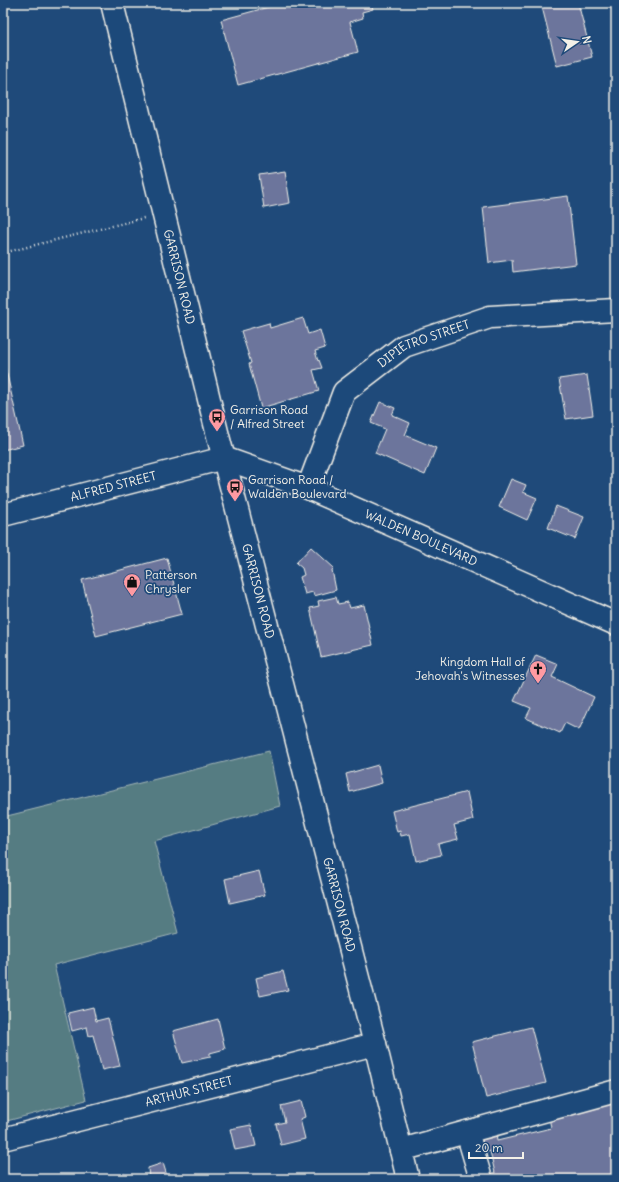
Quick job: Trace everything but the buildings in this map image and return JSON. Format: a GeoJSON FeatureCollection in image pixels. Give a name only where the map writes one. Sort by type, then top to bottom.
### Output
{"type":"FeatureCollection","features":[{"type":"Feature","properties":{"kind":"street","name":"GARRISON ROAD"},"geometry":{"type":"LineString","coordinates":[[112,3],[224,458],[375,1044],[408,1179]]}},
{"type":"Feature","properties":{"kind":"street","name":"DIPIETRO STREET"},"geometry":{"type":"LineString","coordinates":[[308,488],[344,392],[404,346],[490,317],[616,310]]}},
{"type":"Feature","properties":{"kind":"street","name":"WALDEN BOULEVARD"},"geometry":{"type":"LineString","coordinates":[[224,458],[308,488],[616,624]]}},
{"type":"Feature","properties":{"kind":"street","name":"ALFRED STREET"},"geometry":{"type":"LineString","coordinates":[[3,515],[224,458]]}},
{"type":"Feature","properties":{"kind":"street","name":"ARTHUR STREET"},"geometry":{"type":"LineString","coordinates":[[3,1139],[375,1044]]}},
{"type":"Feature","properties":{"kind":"street"},"geometry":{"type":"LineString","coordinates":[[401,1150],[616,1091]]}},
{"type":"Feature","properties":{"kind":"street"},"geometry":{"type":"LineString","coordinates":[[467,1132],[481,1179]]}},
{"type":"Feature","properties":{"kind":"path"},"geometry":{"type":"LineString","coordinates":[[3,253],[163,213]]}},
{"type":"Feature","properties":{"kind":"green space"},"geometry":{"type":"Polygon","coordinates":[[[269,751],[280,806],[154,841],[178,933],[54,965],[86,1100],[3,1122],[3,817],[269,751]]]}},
{"type":"Feature","properties":{"kind":"place","name":"Garrison Road / Alfred Street"},"geometry":{"type":"Point","coordinates":[217,432]}},
{"type":"Feature","properties":{"kind":"place","name":"Garrison Road / Walden Boulevard"},"geometry":{"type":"Point","coordinates":[235,502]}},
{"type":"Feature","properties":{"kind":"place","name":"Patterson Chrysler"},"geometry":{"type":"Point","coordinates":[132,597]}},
{"type":"Feature","properties":{"kind":"place","name":"Kingdom Hall of Jehovah's Witnesses"},"geometry":{"type":"Point","coordinates":[538,684]}}]}
